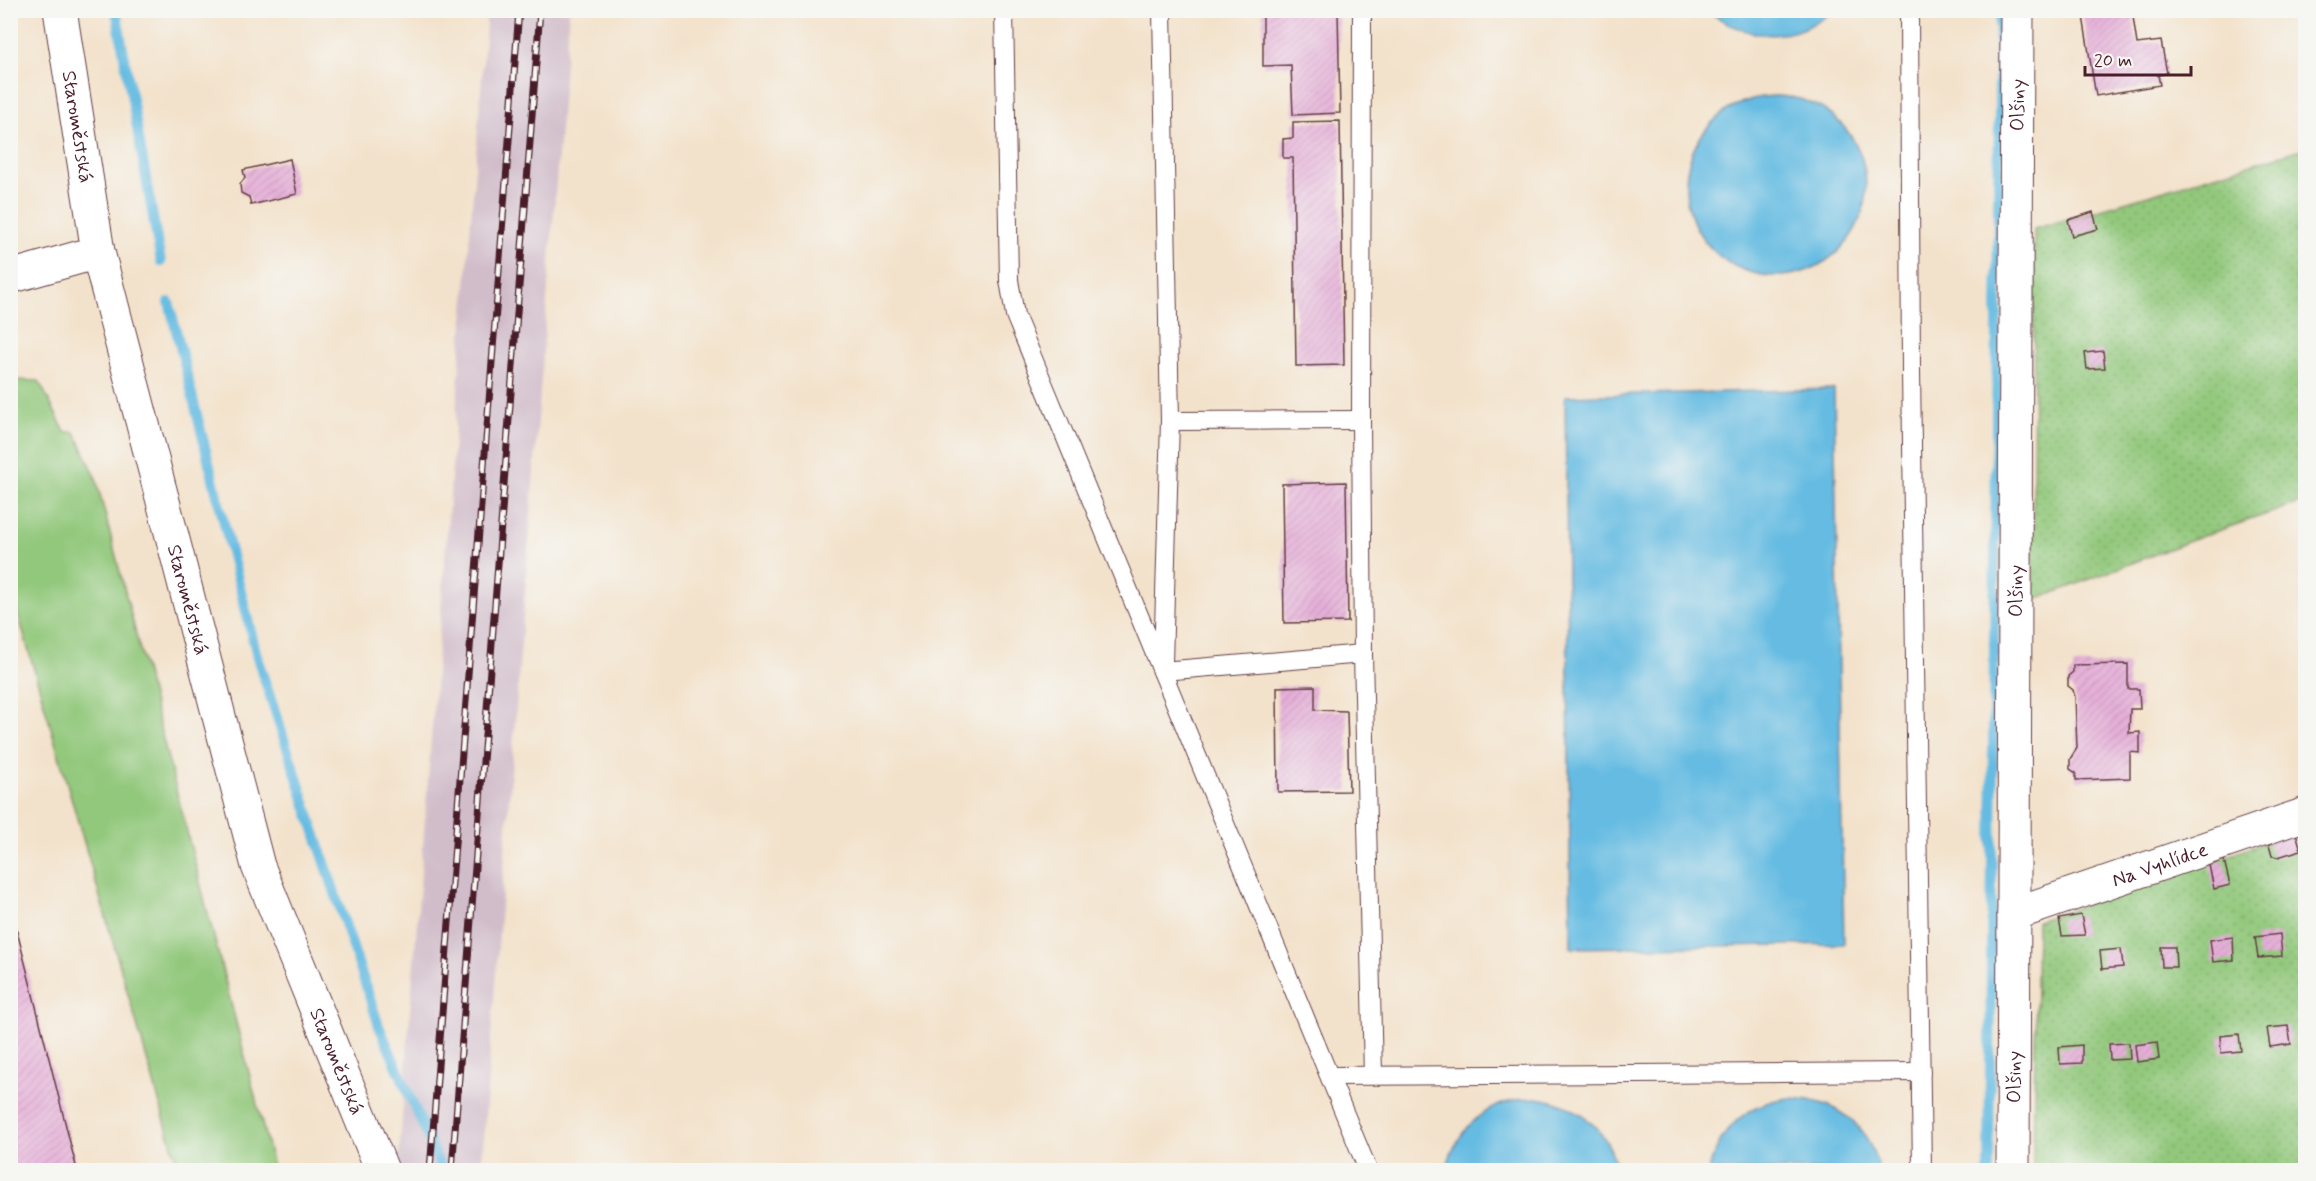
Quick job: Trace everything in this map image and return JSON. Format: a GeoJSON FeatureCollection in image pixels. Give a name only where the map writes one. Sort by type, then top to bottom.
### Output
{"type":"FeatureCollection","features":[{"type":"Feature","properties":{"kind":"street","name":"Staroměstská"},"geometry":{"type":"LineString","coordinates":[[60,10],[98,252],[258,866],[382,1170]]}},
{"type":"Feature","properties":{"kind":"street","name":"Olšiny"},"geometry":{"type":"LineString","coordinates":[[2013,1170],[2017,10]]}},
{"type":"Feature","properties":{"kind":"street"},"geometry":{"type":"LineString","coordinates":[[10,277],[98,252]]}},
{"type":"Feature","properties":{"kind":"street","name":"Na Vyhlídce"},"geometry":{"type":"LineString","coordinates":[[2014,914],[2306,814]]}},
{"type":"Feature","properties":{"kind":"lane"},"geometry":{"type":"LineString","coordinates":[[1004,10],[1010,280],[1015,315],[1368,1170]]}},
{"type":"Feature","properties":{"kind":"lane"},"geometry":{"type":"LineString","coordinates":[[1162,10],[1170,421],[1162,671]]}},
{"type":"Feature","properties":{"kind":"lane"},"geometry":{"type":"LineString","coordinates":[[1362,10],[1363,654],[1373,1075]]}},
{"type":"Feature","properties":{"kind":"lane"},"geometry":{"type":"LineString","coordinates":[[1909,10],[1911,371],[1922,1170]]}},
{"type":"Feature","properties":{"kind":"lane"},"geometry":{"type":"LineString","coordinates":[[1170,421],[1361,420]]}},
{"type":"Feature","properties":{"kind":"lane"},"geometry":{"type":"LineString","coordinates":[[1162,671],[1363,654]]}},
{"type":"Feature","properties":{"kind":"lane"},"geometry":{"type":"LineString","coordinates":[[1330,1076],[1921,1072]]}},
{"type":"Feature","properties":{"kind":"shaded area"},"geometry":{"type":"Polygon","coordinates":[[[487,11],[569,11],[481,1170],[398,1170],[487,11]]]}},
{"type":"Feature","properties":{"kind":"green space"},"geometry":{"type":"Polygon","coordinates":[[[2305,148],[2305,501],[2200,537],[2033,601],[2034,229],[2305,148]]]}},
{"type":"Feature","properties":{"kind":"green space"},"geometry":{"type":"Polygon","coordinates":[[[10,380],[39,381],[65,432],[75,432],[95,475],[274,1170],[179,1170],[11,590],[10,380]]]}},
{"type":"Feature","properties":{"kind":"green space"},"geometry":{"type":"Polygon","coordinates":[[[2305,829],[2305,1170],[2033,1170],[2037,921],[2305,829]]]}},
{"type":"Feature","properties":{"kind":"water"},"geometry":{"type":"Polygon","coordinates":[[[1708,11],[1833,11],[1802,29],[1786,34],[1770,35],[1739,29],[1708,11]]]}},
{"type":"Feature","properties":{"kind":"water"},"geometry":{"type":"Polygon","coordinates":[[[1776,96],[1810,103],[1826,111],[1839,123],[1851,136],[1859,152],[1866,186],[1859,220],[1851,236],[1839,249],[1826,261],[1810,269],[1776,276],[1742,269],[1726,261],[1713,249],[1701,236],[1693,220],[1686,186],[1693,152],[1701,136],[1713,123],[1726,111],[1742,103],[1776,96]]]}},
{"type":"Feature","properties":{"kind":"water"},"geometry":{"type":"Polygon","coordinates":[[[1834,389],[1844,944],[1571,948],[1565,396],[1834,389]]]}},
{"type":"Feature","properties":{"kind":"water"},"geometry":{"type":"Polygon","coordinates":[[[1536,1098],[1565,1106],[1589,1120],[1607,1142],[1617,1170],[1446,1170],[1458,1140],[1478,1118],[1504,1103],[1536,1098]]]}},
{"type":"Feature","properties":{"kind":"water"},"geometry":{"type":"Polygon","coordinates":[[[1790,1098],[1823,1104],[1848,1118],[1867,1140],[1879,1170],[1709,1170],[1720,1142],[1738,1120],[1761,1105],[1790,1098]]]}},
{"type":"Feature","properties":{"kind":"building"},"geometry":{"type":"Polygon","coordinates":[[[1263,10],[1338,10],[1340,113],[1293,115],[1291,65],[1263,66],[1263,10]]]}},
{"type":"Feature","properties":{"kind":"building"},"geometry":{"type":"Polygon","coordinates":[[[2082,10],[2132,10],[2137,44],[2161,41],[2167,73],[2158,75],[2160,85],[2096,96],[2082,10]]]}},
{"type":"Feature","properties":{"kind":"building"},"geometry":{"type":"Polygon","coordinates":[[[1340,121],[1344,365],[1296,366],[1293,158],[1283,158],[1283,139],[1293,138],[1293,122],[1340,121]]]}},
{"type":"Feature","properties":{"kind":"building"},"geometry":{"type":"Polygon","coordinates":[[[290,159],[297,194],[251,205],[249,197],[241,193],[240,184],[245,178],[243,170],[290,159]]]}},
{"type":"Feature","properties":{"kind":"building"},"geometry":{"type":"Polygon","coordinates":[[[2093,212],[2098,229],[2072,236],[2068,220],[2093,212]]]}},
{"type":"Feature","properties":{"kind":"building"},"geometry":{"type":"Polygon","coordinates":[[[2103,351],[2105,368],[2087,369],[2085,353],[2103,351]]]}},
{"type":"Feature","properties":{"kind":"building"},"geometry":{"type":"Polygon","coordinates":[[[1346,482],[1348,622],[1284,623],[1282,484],[1346,482]]]}},
{"type":"Feature","properties":{"kind":"building"},"geometry":{"type":"Polygon","coordinates":[[[2128,664],[2128,689],[2139,689],[2140,709],[2130,709],[2129,733],[2140,732],[2140,753],[2130,752],[2130,778],[2076,780],[2076,773],[2070,769],[2070,759],[2077,748],[2075,697],[2073,690],[2068,686],[2068,676],[2073,672],[2073,665],[2128,664]]]}},
{"type":"Feature","properties":{"kind":"building"},"geometry":{"type":"Polygon","coordinates":[[[1315,686],[1315,710],[1347,711],[1349,791],[1278,792],[1277,687],[1315,686]]]}},
{"type":"Feature","properties":{"kind":"building"},"geometry":{"type":"Polygon","coordinates":[[[2296,833],[2301,850],[2278,857],[2272,856],[2268,842],[2296,833]]]}},
{"type":"Feature","properties":{"kind":"building"},"geometry":{"type":"Polygon","coordinates":[[[2224,860],[2230,885],[2214,889],[2209,865],[2224,860]]]}},
{"type":"Feature","properties":{"kind":"building"},"geometry":{"type":"Polygon","coordinates":[[[11,907],[77,1170],[10,1170],[11,907]]]}},
{"type":"Feature","properties":{"kind":"building"},"geometry":{"type":"Polygon","coordinates":[[[2081,915],[2085,935],[2062,936],[2059,919],[2081,915]]]}},
{"type":"Feature","properties":{"kind":"building"},"geometry":{"type":"Polygon","coordinates":[[[2280,934],[2282,956],[2258,958],[2255,937],[2280,934]]]}},
{"type":"Feature","properties":{"kind":"building"},"geometry":{"type":"Polygon","coordinates":[[[2233,937],[2234,960],[2213,962],[2210,940],[2233,937]]]}},
{"type":"Feature","properties":{"kind":"building"},"geometry":{"type":"Polygon","coordinates":[[[2161,947],[2175,947],[2176,967],[2162,967],[2161,947]]]}},
{"type":"Feature","properties":{"kind":"building"},"geometry":{"type":"Polygon","coordinates":[[[2121,949],[2123,967],[2102,969],[2100,951],[2121,949]]]}},
{"type":"Feature","properties":{"kind":"building"},"geometry":{"type":"Polygon","coordinates":[[[2288,1026],[2291,1044],[2270,1047],[2267,1028],[2288,1026]]]}},
{"type":"Feature","properties":{"kind":"building"},"geometry":{"type":"Polygon","coordinates":[[[2239,1034],[2241,1051],[2221,1053],[2220,1036],[2239,1034]]]}},
{"type":"Feature","properties":{"kind":"building"},"geometry":{"type":"Polygon","coordinates":[[[2157,1042],[2159,1059],[2137,1062],[2135,1045],[2157,1042]]]}},
{"type":"Feature","properties":{"kind":"building"},"geometry":{"type":"Polygon","coordinates":[[[2129,1043],[2130,1059],[2110,1060],[2109,1044],[2129,1043]]]}},
{"type":"Feature","properties":{"kind":"building"},"geometry":{"type":"Polygon","coordinates":[[[2082,1045],[2082,1063],[2060,1064],[2059,1047],[2082,1045]]]}},
{"type":"Feature","properties":{"kind":"waterway"},"geometry":{"type":"LineString","coordinates":[[116,10],[161,262]]}},
{"type":"Feature","properties":{"kind":"waterway"},"geometry":{"type":"LineString","coordinates":[[1989,1170],[2000,10]]}},
{"type":"Feature","properties":{"kind":"waterway"},"geometry":{"type":"LineString","coordinates":[[169,302],[258,660],[379,1026],[442,1170]]}},
{"type":"Feature","properties":{"kind":"railway"},"geometry":{"type":"LineString","coordinates":[[430,1170],[519,10]]}},
{"type":"Feature","properties":{"kind":"railway"},"geometry":{"type":"LineString","coordinates":[[452,1170],[540,10]]}}]}
